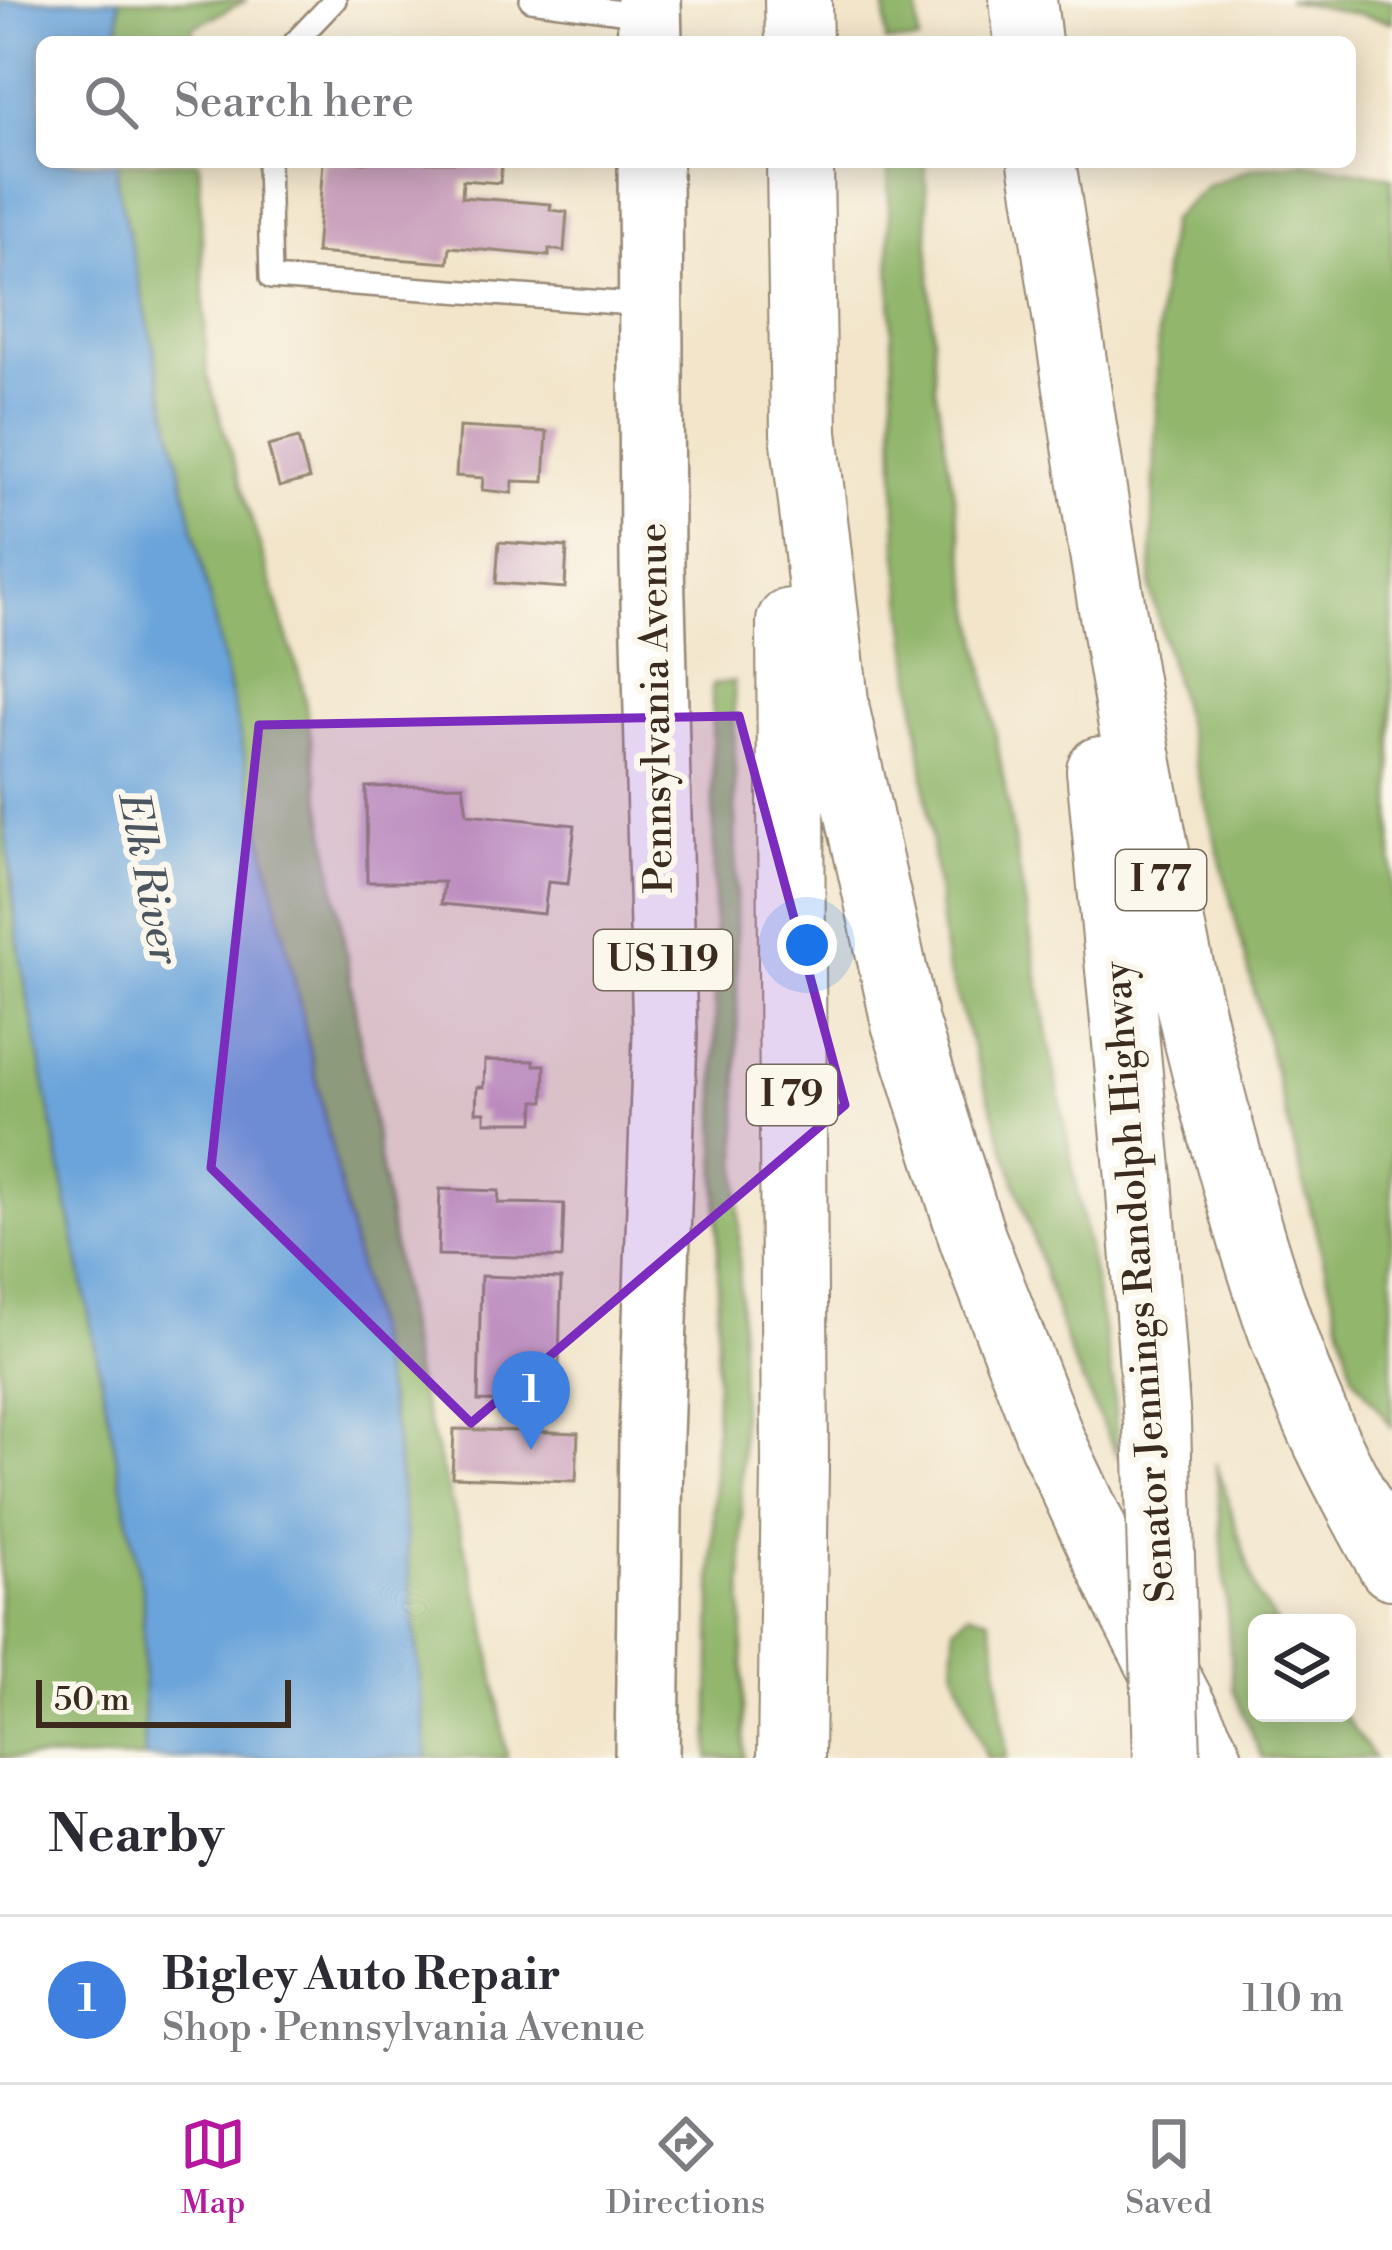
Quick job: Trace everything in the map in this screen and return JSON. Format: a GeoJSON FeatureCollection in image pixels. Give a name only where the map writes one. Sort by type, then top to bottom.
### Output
{"type":"FeatureCollection","features":[{"type":"Feature","properties":{"kind":"highway"},"geometry":{"type":"LineString","coordinates":[[798,0],[799,36]]}},
{"type":"Feature","properties":{"kind":"highway"},"geometry":{"type":"LineString","coordinates":[[1023,0],[1027,36]]}},
{"type":"Feature","properties":{"kind":"highway"},"geometry":{"type":"LineString","coordinates":[[800,168],[804,433],[836,710],[904,1023],[973,1240],[1052,1442],[1209,1758]]}},
{"type":"Feature","properties":{"kind":"highway","name":"Senator Jennings Randolph Highway"},"geometry":{"type":"LineString","coordinates":[[1043,168],[1139,1180],[1156,1424],[1167,1758]]}},
{"type":"Feature","properties":{"kind":"highway","name":"I 77"},"geometry":{"type":"LineString","coordinates":[[1043,168],[1148,824],[1196,1034],[1245,1224],[1297,1373],[1392,1566]]}},
{"type":"Feature","properties":{"kind":"highway","name":"I 79"},"geometry":{"type":"LineString","coordinates":[[791,1758],[795,1467],[788,643],[804,433]]}},
{"type":"Feature","properties":{"kind":"main road","name":"Pennsylvania Avenue"},"geometry":{"type":"LineString","coordinates":[[642,168],[651,305],[652,564],[665,1035],[651,1437],[647,1758]]}},
{"type":"Feature","properties":{"kind":"lane"},"geometry":{"type":"LineString","coordinates":[[301,36],[334,0]]}},
{"type":"Feature","properties":{"kind":"lane"},"geometry":{"type":"LineString","coordinates":[[531,0],[650,19]]}},
{"type":"Feature","properties":{"kind":"lane"},"geometry":{"type":"LineString","coordinates":[[268,168],[272,278],[651,305]]}},
{"type":"Feature","properties":{"kind":"highlighted area"},"geometry":{"type":"Polygon","coordinates":[[[739,716],[845,1105],[471,1423],[211,1168],[259,725],[739,716]]]}},
{"type":"Feature","properties":{"kind":"green space"},"geometry":{"type":"Polygon","coordinates":[[[119,0],[247,0],[193,27],[194,36],[119,36],[119,0]]]}},
{"type":"Feature","properties":{"kind":"green space"},"geometry":{"type":"Polygon","coordinates":[[[885,0],[917,0],[919,36],[886,36],[885,0]]]}},
{"type":"Feature","properties":{"kind":"green space"},"geometry":{"type":"Polygon","coordinates":[[[1287,0],[1392,0],[1392,22],[1287,0]]]}},
{"type":"Feature","properties":{"kind":"green space"},"geometry":{"type":"Polygon","coordinates":[[[118,168],[199,168],[207,375],[302,683],[415,1378],[485,1616],[507,1758],[428,1758],[395,1433],[117,183],[118,168]]]}},
{"type":"Feature","properties":{"kind":"green space"},"geometry":{"type":"Polygon","coordinates":[[[888,168],[925,168],[935,386],[1113,1381],[1118,1458],[1071,1357],[946,964],[897,546],[888,168]]]}},
{"type":"Feature","properties":{"kind":"green space"},"geometry":{"type":"Polygon","coordinates":[[[1253,168],[1338,168],[1392,177],[1392,1427],[1353,1375],[1151,591],[1159,304],[1170,220],[1207,186],[1253,168]]]}},
{"type":"Feature","properties":{"kind":"green space"},"geometry":{"type":"Polygon","coordinates":[[[734,681],[744,1758],[709,1758],[718,1273],[712,685],[734,681]]]}},
{"type":"Feature","properties":{"kind":"green space"},"geometry":{"type":"Polygon","coordinates":[[[0,784],[20,956],[143,1595],[144,1758],[0,1758],[0,784]]]}},
{"type":"Feature","properties":{"kind":"green space"},"geometry":{"type":"Polygon","coordinates":[[[1216,1463],[1258,1597],[1270,1614],[1248,1614],[1248,1722],[1348,1722],[1374,1758],[1262,1758],[1233,1689],[1216,1463]]]}},
{"type":"Feature","properties":{"kind":"green space"},"geometry":{"type":"Polygon","coordinates":[[[969,1613],[989,1618],[1007,1758],[987,1758],[954,1668],[954,1627],[969,1613]]]}},
{"type":"Feature","properties":{"kind":"water","name":"Elk River"},"geometry":{"type":"Polygon","coordinates":[[[0,0],[119,0],[119,36],[36,36],[36,168],[118,168],[117,183],[395,1433],[428,1758],[144,1758],[143,1595],[20,956],[0,784],[0,0]]]}},
{"type":"Feature","properties":{"kind":"building"},"geometry":{"type":"Polygon","coordinates":[[[323,168],[501,168],[500,183],[463,180],[462,197],[551,204],[550,210],[567,212],[564,251],[549,249],[549,256],[450,247],[448,263],[316,253],[323,168]]]}},
{"type":"Feature","properties":{"kind":"building"},"geometry":{"type":"Polygon","coordinates":[[[459,427],[547,432],[544,482],[513,481],[512,493],[482,490],[483,478],[456,476],[459,427]]]}},
{"type":"Feature","properties":{"kind":"building"},"geometry":{"type":"Polygon","coordinates":[[[298,438],[309,479],[279,487],[268,446],[298,438]]]}},
{"type":"Feature","properties":{"kind":"building"},"geometry":{"type":"Polygon","coordinates":[[[499,542],[567,547],[565,588],[496,583],[499,542]]]}},
{"type":"Feature","properties":{"kind":"building"},"geometry":{"type":"Polygon","coordinates":[[[463,785],[467,814],[575,825],[568,884],[548,882],[544,914],[441,904],[444,882],[367,882],[366,787],[463,785]]]}},
{"type":"Feature","properties":{"kind":"building"},"geometry":{"type":"Polygon","coordinates":[[[485,1060],[545,1065],[544,1101],[535,1101],[534,1122],[485,1122],[485,1112],[476,1112],[477,1087],[484,1087],[485,1060]]]}},
{"type":"Feature","properties":{"kind":"building"},"geometry":{"type":"Polygon","coordinates":[[[440,1189],[499,1191],[498,1203],[564,1204],[562,1258],[438,1255],[440,1189]]]}},
{"type":"Feature","properties":{"kind":"building"},"geometry":{"type":"Polygon","coordinates":[[[481,1276],[561,1279],[558,1403],[478,1401],[481,1276]]]}},
{"type":"Feature","properties":{"kind":"building"},"geometry":{"type":"Polygon","coordinates":[[[454,1429],[578,1433],[576,1481],[452,1477],[454,1429]]]}},
{"type":"Feature","properties":{"kind":"place","name":"Bigley Auto Repair"},"geometry":{"type":"Point","coordinates":[531,1450]}}]}
